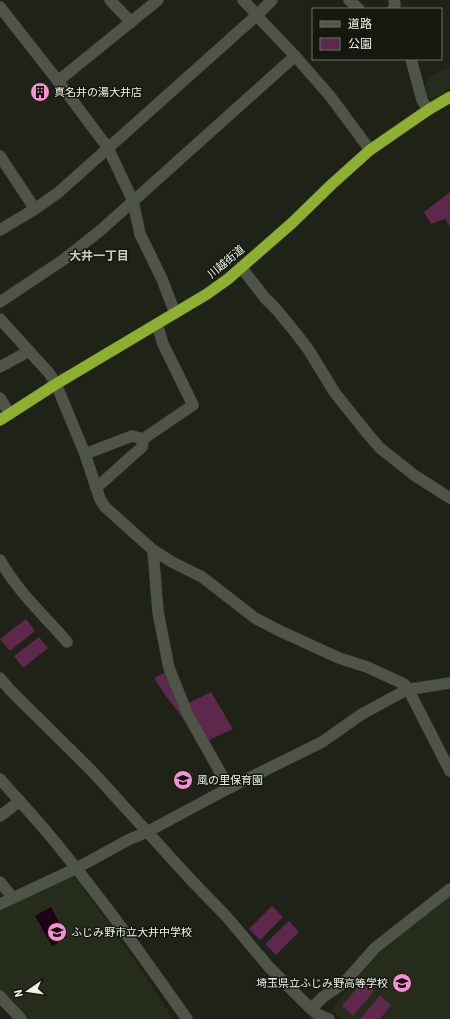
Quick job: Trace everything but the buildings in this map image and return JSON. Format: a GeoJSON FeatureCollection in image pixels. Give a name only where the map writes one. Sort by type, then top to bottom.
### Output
{"type":"FeatureCollection","features":[{"type":"Feature","properties":{"kind":"highway","name":"川越街道"},"geometry":{"type":"LineString","coordinates":[[5,417],[56,384],[207,294],[228,279],[370,150],[428,110],[450,97]]}},
{"type":"Feature","properties":{"kind":"street"},"geometry":{"type":"LineString","coordinates":[[110,0],[131,22]]}},
{"type":"Feature","properties":{"kind":"street"},"geometry":{"type":"LineString","coordinates":[[58,81],[158,0]]}},
{"type":"Feature","properties":{"kind":"street"},"geometry":{"type":"LineString","coordinates":[[243,0],[330,96],[370,150]]}},
{"type":"Feature","properties":{"kind":"street"},"geometry":{"type":"LineString","coordinates":[[0,230],[35,209],[59,192],[272,0]]}},
{"type":"Feature","properties":{"kind":"street"},"geometry":{"type":"LineString","coordinates":[[349,0],[358,8]]}},
{"type":"Feature","properties":{"kind":"street"},"geometry":{"type":"LineString","coordinates":[[0,7],[108,148],[133,201],[140,234],[162,280],[175,313]]}},
{"type":"Feature","properties":{"kind":"street"},"geometry":{"type":"LineString","coordinates":[[0,302],[63,260],[101,230],[295,56]]}},
{"type":"Feature","properties":{"kind":"street"},"geometry":{"type":"LineString","coordinates":[[411,60],[422,100],[428,110]]}},
{"type":"Feature","properties":{"kind":"street"},"geometry":{"type":"LineString","coordinates":[[0,156],[35,209]]}},
{"type":"Feature","properties":{"kind":"street"},"geometry":{"type":"LineString","coordinates":[[241,267],[265,298],[295,332],[308,349],[335,393],[380,448],[414,475],[450,498]]}},
{"type":"Feature","properties":{"kind":"street"},"geometry":{"type":"LineString","coordinates":[[0,318],[49,373],[56,384],[85,454],[100,499],[105,506],[153,550],[172,562],[202,577],[255,618],[339,658],[367,667],[404,684],[450,771]]}},
{"type":"Feature","properties":{"kind":"street"},"geometry":{"type":"LineString","coordinates":[[96,488],[142,447],[143,440],[193,405],[162,344],[157,324]]}},
{"type":"Feature","properties":{"kind":"street"},"geometry":{"type":"LineString","coordinates":[[0,367],[29,351]]}},
{"type":"Feature","properties":{"kind":"street"},"geometry":{"type":"LineString","coordinates":[[0,398],[5,417]]}},
{"type":"Feature","properties":{"kind":"street"},"geometry":{"type":"LineString","coordinates":[[85,454],[132,436],[143,440]]}},
{"type":"Feature","properties":{"kind":"street"},"geometry":{"type":"LineString","coordinates":[[153,550],[158,612],[169,668],[186,713],[229,788]]}},
{"type":"Feature","properties":{"kind":"street"},"geometry":{"type":"LineString","coordinates":[[0,560],[6,572],[18,588],[67,642]]}},
{"type":"Feature","properties":{"kind":"street"},"geometry":{"type":"LineString","coordinates":[[0,678],[10,690],[91,770],[191,880],[226,916],[269,967],[311,1009],[317,1014],[329,1019]]}},
{"type":"Feature","properties":{"kind":"street"},"geometry":{"type":"LineString","coordinates":[[0,904],[77,868],[229,788],[322,742],[362,714],[408,689],[450,683]]}},
{"type":"Feature","properties":{"kind":"street"},"geometry":{"type":"LineString","coordinates":[[0,779],[77,868],[187,1019]]}},
{"type":"Feature","properties":{"kind":"street"},"geometry":{"type":"LineString","coordinates":[[0,816],[20,801]]}},
{"type":"Feature","properties":{"kind":"street"},"geometry":{"type":"LineString","coordinates":[[0,882],[12,898]]}},
{"type":"Feature","properties":{"kind":"street"},"geometry":{"type":"LineString","coordinates":[[311,1009],[323,997],[344,983],[375,948],[450,889]]}},
{"type":"Feature","properties":{"kind":"street"},"geometry":{"type":"LineString","coordinates":[[0,996],[21,1019]]}},
{"type":"Feature","properties":{"kind":"shaded area"},"geometry":{"type":"Polygon","coordinates":[[[450,66],[450,88],[433,99],[423,96],[422,90],[430,77],[450,66]]]}},
{"type":"Feature","properties":{"kind":"shaded area","name":"ふじみ野市立大井中学校"},"geometry":{"type":"Polygon","coordinates":[[[70,878],[76,879],[131,955],[173,1019],[25,1019],[0,991],[0,910],[70,878]]]}},
{"type":"Feature","properties":{"kind":"shaded area","name":"埼玉県立ふじみ野高等学校"},"geometry":{"type":"Polygon","coordinates":[[[450,896],[450,1019],[341,1019],[331,1010],[377,955],[450,896]]]}},
{"type":"Feature","properties":{"kind":"shaded area"},"geometry":{"type":"Polygon","coordinates":[[[51,907],[67,937],[52,946],[35,916],[51,907]]]}},
{"type":"Feature","properties":{"kind":"green space"},"geometry":{"type":"Polygon","coordinates":[[[450,192],[450,227],[445,219],[431,224],[424,212],[450,192]]]}},
{"type":"Feature","properties":{"kind":"green space"},"geometry":{"type":"Polygon","coordinates":[[[26,619],[35,631],[10,651],[0,639],[26,619]]]}},
{"type":"Feature","properties":{"kind":"green space"},"geometry":{"type":"Polygon","coordinates":[[[39,637],[48,648],[23,668],[14,656],[39,637]]]}},
{"type":"Feature","properties":{"kind":"green space"},"geometry":{"type":"Polygon","coordinates":[[[168,671],[200,741],[196,741],[189,726],[154,678],[168,671]]]}},
{"type":"Feature","properties":{"kind":"green space"},"geometry":{"type":"Polygon","coordinates":[[[211,692],[233,729],[205,742],[184,705],[211,692]]]}},
{"type":"Feature","properties":{"kind":"green space"},"geometry":{"type":"Polygon","coordinates":[[[272,906],[283,917],[260,940],[249,929],[272,906]]]}},
{"type":"Feature","properties":{"kind":"green space"},"geometry":{"type":"Polygon","coordinates":[[[289,921],[299,932],[276,955],[265,944],[289,921]]]}},
{"type":"Feature","properties":{"kind":"green space"},"geometry":{"type":"Polygon","coordinates":[[[363,981],[374,991],[353,1016],[342,1006],[363,981]]]}},
{"type":"Feature","properties":{"kind":"green space"},"geometry":{"type":"Polygon","coordinates":[[[380,995],[391,1005],[380,1019],[360,1019],[380,995]]]}},
{"type":"Feature","properties":{"kind":"place","name":"真名井の湯大井店"},"geometry":{"type":"Point","coordinates":[40,92]}},
{"type":"Feature","properties":{"kind":"place","name":"風の里保育園"},"geometry":{"type":"Point","coordinates":[183,780]}},
{"type":"Feature","properties":{"kind":"place","name":"ふじみ野市立大井中学校"},"geometry":{"type":"Point","coordinates":[57,932]}},
{"type":"Feature","properties":{"kind":"place","name":"埼玉県立ふじみ野高等学校"},"geometry":{"type":"Point","coordinates":[402,983]}},
{"type":"Feature","properties":{"kind":"district","name":"大井一丁目"},"geometry":{"type":"Point","coordinates":[99,256]}}]}
